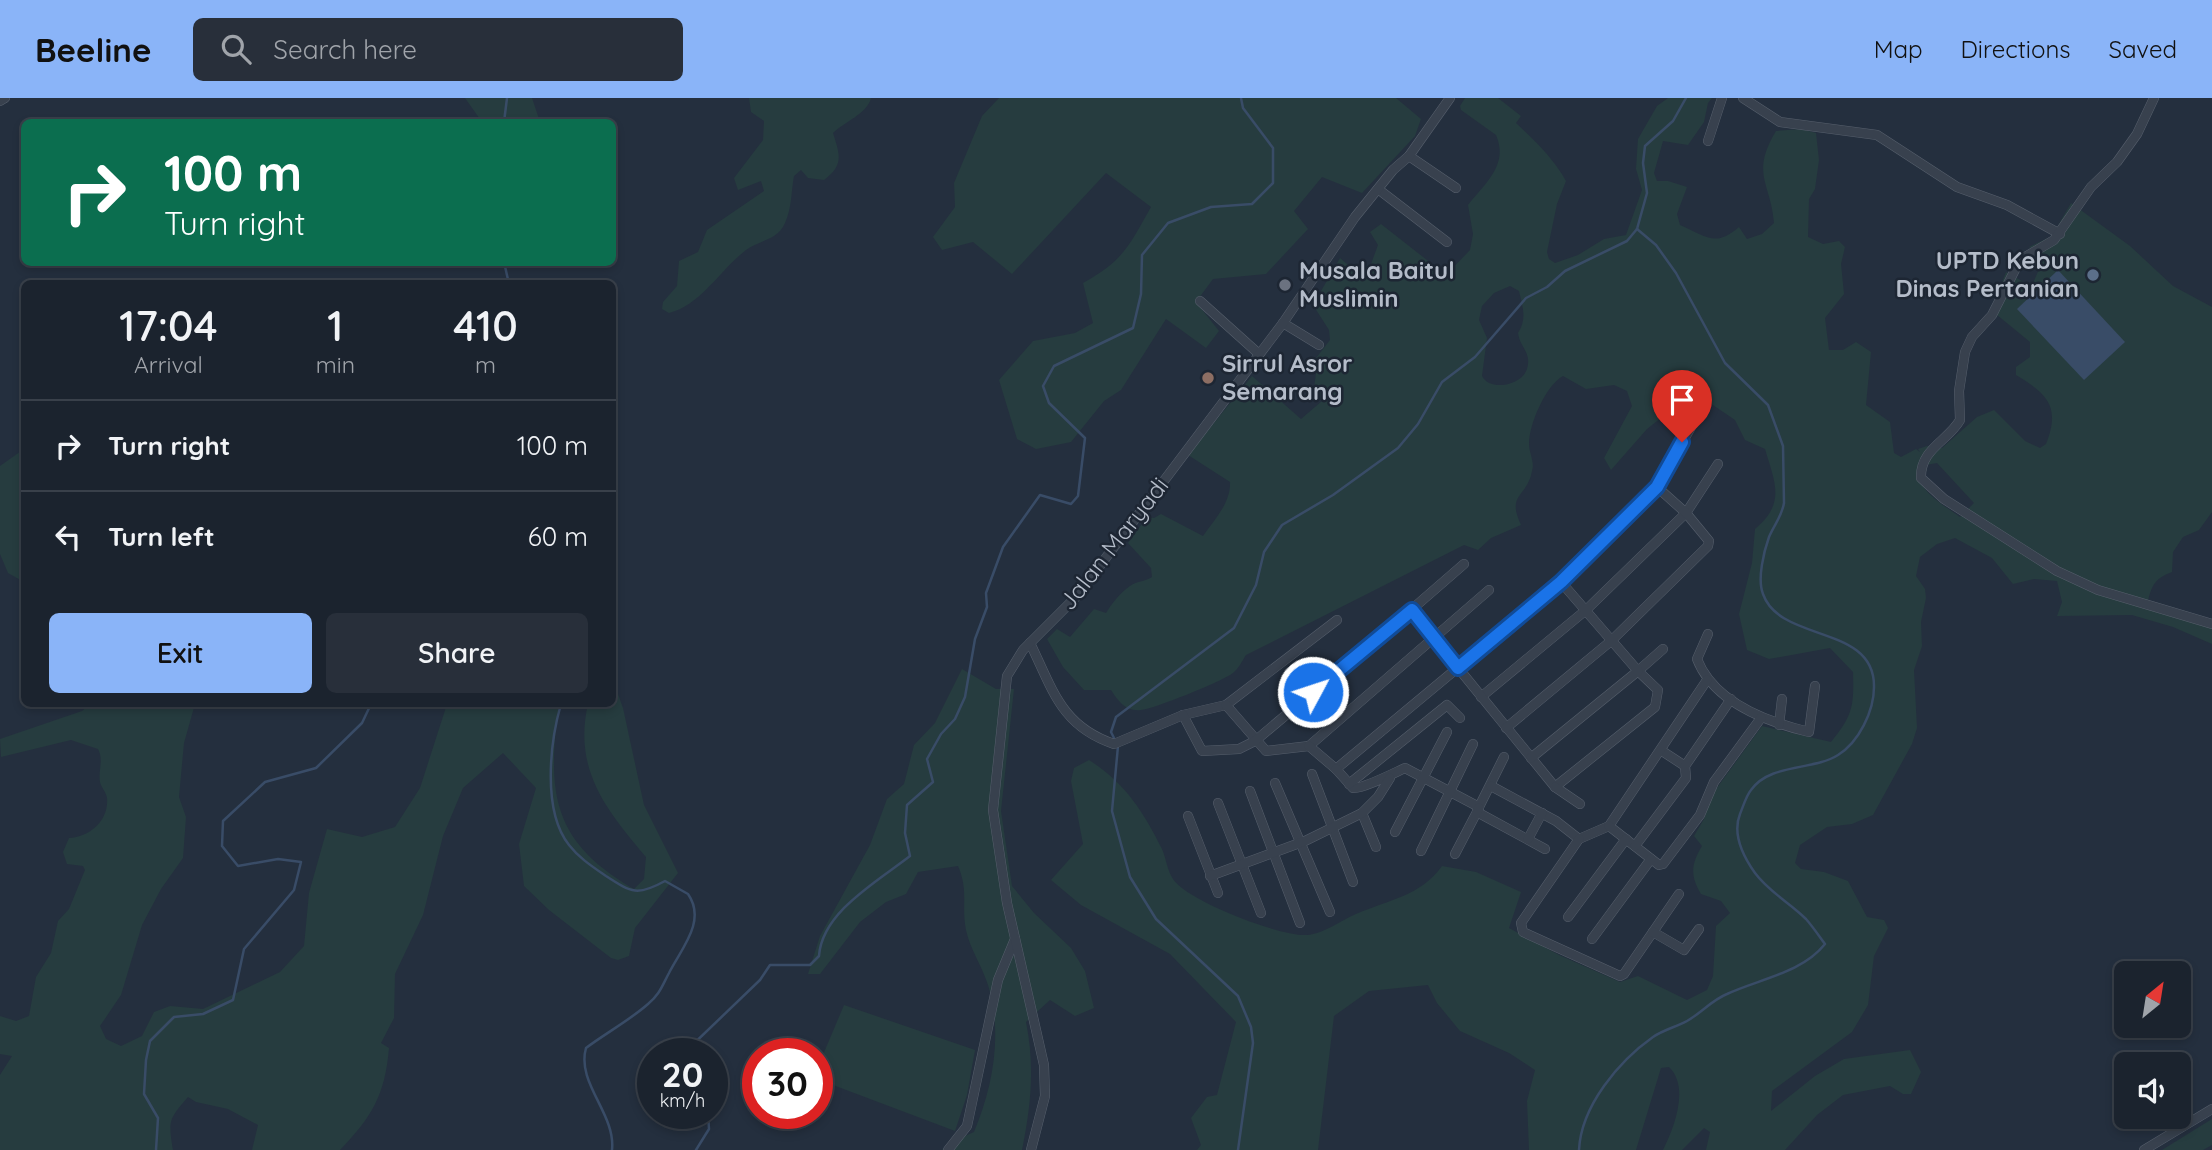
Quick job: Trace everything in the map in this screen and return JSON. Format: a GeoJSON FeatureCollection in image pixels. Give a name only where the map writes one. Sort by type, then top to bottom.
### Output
{"type":"FeatureCollection","features":[{"type":"Feature","properties":{"kind":"street"},"geometry":{"type":"LineString","coordinates":[[0,101],[5,98]]}},
{"type":"Feature","properties":{"kind":"street","name":"Jalan Maryadi"},"geometry":{"type":"LineString","coordinates":[[1031,1150],[1045,1096],[1045,1077],[998,847],[993,801],[1005,683],[1010,668],[1030,643],[1077,596],[1283,323],[1310,279],[1378,189],[1409,156],[1450,98]]}},
{"type":"Feature","properties":{"kind":"street"},"geometry":{"type":"LineString","coordinates":[[1708,141],[1722,98]]}},
{"type":"Feature","properties":{"kind":"street"},"geometry":{"type":"LineString","coordinates":[[1743,98],[1780,122],[1877,135],[1957,187],[2007,205],[2060,234]]}},
{"type":"Feature","properties":{"kind":"street"},"geometry":{"type":"LineString","coordinates":[[2154,98],[2137,134],[2113,167],[2091,187],[2060,234],[2020,260],[1992,315],[1975,332],[1965,352],[1959,391],[1962,416],[1959,423],[1933,447],[1921,473],[1925,484],[2000,536],[2057,570],[2098,590],[2212,624]]}},
{"type":"Feature","properties":{"kind":"street"},"geometry":{"type":"LineString","coordinates":[[1409,156],[1456,188]]}},
{"type":"Feature","properties":{"kind":"street"},"geometry":{"type":"LineString","coordinates":[[1378,189],[1447,242]]}},
{"type":"Feature","properties":{"kind":"street"},"geometry":{"type":"LineString","coordinates":[[1200,301],[1259,354]]}},
{"type":"Feature","properties":{"kind":"street"},"geometry":{"type":"LineString","coordinates":[[1283,323],[1319,345]]}},
{"type":"Feature","properties":{"kind":"street"},"geometry":{"type":"LineString","coordinates":[[1336,769],[1561,582],[1657,487],[1695,420]]}},
{"type":"Feature","properties":{"kind":"street"},"geometry":{"type":"LineString","coordinates":[[1481,698],[1586,610],[1686,513],[1718,464]]}},
{"type":"Feature","properties":{"kind":"street"},"geometry":{"type":"LineString","coordinates":[[1506,728],[1611,641],[1708,546],[1709,541],[1686,513],[1657,487]]}},
{"type":"Feature","properties":{"kind":"street"},"geometry":{"type":"LineString","coordinates":[[1183,715],[1206,753],[1239,748],[1255,741],[1464,564]]}},
{"type":"Feature","properties":{"kind":"street"},"geometry":{"type":"LineString","coordinates":[[1555,787],[1655,707],[1658,690],[1611,641],[1561,582]]}},
{"type":"Feature","properties":{"kind":"street"},"geometry":{"type":"LineString","coordinates":[[1226,705],[1266,751],[1309,746],[1489,590]]}},
{"type":"Feature","properties":{"kind":"street"},"geometry":{"type":"LineString","coordinates":[[1412,610],[1555,787],[1580,804]]}},
{"type":"Feature","properties":{"kind":"street"},"geometry":{"type":"LineString","coordinates":[[1030,643],[1048,682],[1076,723],[1093,736],[1117,743],[1183,715],[1226,705],[1337,620]]}},
{"type":"Feature","properties":{"kind":"street"},"geometry":{"type":"LineString","coordinates":[[1708,634],[1698,659],[1707,680],[1761,719],[1809,732],[1815,686]]}},
{"type":"Feature","properties":{"kind":"street"},"geometry":{"type":"LineString","coordinates":[[1531,758],[1663,649]]}},
{"type":"Feature","properties":{"kind":"street"},"geometry":{"type":"LineString","coordinates":[[1679,894],[1620,976],[1523,932],[1521,923],[1579,839],[1609,826],[1662,751],[1675,725],[1707,680]]}},
{"type":"Feature","properties":{"kind":"street"},"geometry":{"type":"LineString","coordinates":[[1635,846],[1686,778],[1685,766],[1731,698]]}},
{"type":"Feature","properties":{"kind":"street"},"geometry":{"type":"LineString","coordinates":[[1779,725],[1782,699]]}},
{"type":"Feature","properties":{"kind":"street"},"geometry":{"type":"LineString","coordinates":[[1349,784],[1447,705],[1460,718]]}},
{"type":"Feature","properties":{"kind":"street"},"geometry":{"type":"LineString","coordinates":[[1609,826],[1651,859],[1663,864],[1700,815],[1714,782],[1761,719]]}},
{"type":"Feature","properties":{"kind":"street"},"geometry":{"type":"LineString","coordinates":[[1395,832],[1447,732]]}},
{"type":"Feature","properties":{"kind":"street"},"geometry":{"type":"LineString","coordinates":[[1420,851],[1473,744]]}},
{"type":"Feature","properties":{"kind":"street"},"geometry":{"type":"LineString","coordinates":[[1309,746],[1349,784],[1358,789],[1368,782],[1390,778],[1405,768],[1545,849]]}},
{"type":"Feature","properties":{"kind":"street"},"geometry":{"type":"LineString","coordinates":[[1662,751],[1685,766]]}},
{"type":"Feature","properties":{"kind":"street"},"geometry":{"type":"LineString","coordinates":[[1455,854],[1504,757]]}},
{"type":"Feature","properties":{"kind":"street"},"geometry":{"type":"LineString","coordinates":[[1312,774],[1353,882]]}},
{"type":"Feature","properties":{"kind":"street"},"geometry":{"type":"LineString","coordinates":[[1210,876],[1300,842],[1362,813],[1378,797],[1390,778]]}},
{"type":"Feature","properties":{"kind":"street"},"geometry":{"type":"LineString","coordinates":[[1275,782],[1330,912]]}},
{"type":"Feature","properties":{"kind":"street"},"geometry":{"type":"LineString","coordinates":[[1491,786],[1542,813],[1579,839]]}},
{"type":"Feature","properties":{"kind":"street"},"geometry":{"type":"LineString","coordinates":[[1250,791],[1300,923]]}},
{"type":"Feature","properties":{"kind":"street"},"geometry":{"type":"LineString","coordinates":[[1218,803],[1261,913]]}},
{"type":"Feature","properties":{"kind":"street"},"geometry":{"type":"LineString","coordinates":[[1362,813],[1377,847]]}},
{"type":"Feature","properties":{"kind":"street"},"geometry":{"type":"LineString","coordinates":[[1528,839],[1542,813]]}},
{"type":"Feature","properties":{"kind":"street"},"geometry":{"type":"LineString","coordinates":[[1188,816],[1218,893]]}},
{"type":"Feature","properties":{"kind":"street"},"geometry":{"type":"LineString","coordinates":[[1568,916],[1626,839]]}},
{"type":"Feature","properties":{"kind":"street"},"geometry":{"type":"LineString","coordinates":[[1592,939],[1651,859]]}},
{"type":"Feature","properties":{"kind":"street"},"geometry":{"type":"LineString","coordinates":[[1653,932],[1684,950],[1699,929]]}},
{"type":"Feature","properties":{"kind":"street"},"geometry":{"type":"LineString","coordinates":[[948,1150],[967,1126],[998,980],[1016,938]]}},
{"type":"Feature","properties":{"kind":"street"},"geometry":{"type":"LineString","coordinates":[[2144,1150],[2212,1109]]}},
{"type":"Feature","properties":{"kind":"green space"},"geometry":{"type":"Polygon","coordinates":[[[465,98],[532,98],[539,119],[480,119],[465,98]]]}},
{"type":"Feature","properties":{"kind":"green space"},"geometry":{"type":"Polygon","coordinates":[[[749,98],[871,98],[865,109],[833,133],[839,159],[830,175],[824,180],[808,178],[801,170],[794,176],[790,206],[782,229],[773,237],[746,250],[691,303],[669,313],[662,309],[663,302],[677,286],[679,261],[698,252],[707,230],[764,191],[761,181],[738,190],[734,178],[763,140],[764,121],[751,112],[749,98]]]}},
{"type":"Feature","properties":{"kind":"green space"},"geometry":{"type":"Polygon","coordinates":[[[999,98],[1396,98],[1421,119],[1415,136],[1362,193],[1322,177],[1294,211],[1308,229],[1266,274],[1213,279],[1196,302],[1219,331],[1206,348],[1166,319],[1121,390],[1104,401],[1071,442],[1036,449],[1017,439],[999,380],[1033,341],[1075,333],[1093,323],[1083,283],[1116,260],[1151,207],[1106,173],[1012,274],[973,242],[942,250],[933,237],[955,207],[954,183],[982,116],[999,98]]]}},
{"type":"Feature","properties":{"kind":"green space"},"geometry":{"type":"Polygon","coordinates":[[[1465,98],[1498,98],[1521,116],[1516,123],[1556,165],[1566,181],[1557,204],[1547,252],[1549,259],[1555,263],[1578,255],[1604,239],[1626,235],[1642,190],[1636,169],[1638,139],[1657,106],[1668,98],[1712,98],[1708,103],[1704,122],[1688,145],[1663,141],[1654,173],[1657,181],[1668,181],[1687,187],[1677,214],[1680,225],[1710,238],[1723,237],[1739,227],[1747,239],[1762,234],[1774,223],[1763,168],[1768,146],[1776,131],[1801,129],[1816,133],[1819,160],[1815,189],[1809,199],[1808,237],[1823,244],[1839,241],[1845,247],[1841,264],[1844,294],[1825,318],[1829,350],[1843,350],[1856,342],[1871,352],[1866,405],[1890,422],[1894,453],[1901,457],[1916,449],[1920,452],[1918,449],[1927,446],[1942,448],[1977,417],[1994,410],[2025,441],[2040,448],[2046,444],[2052,420],[2048,402],[2036,388],[2016,375],[2016,367],[2030,357],[2030,342],[1991,310],[2006,272],[2029,285],[2033,283],[2044,258],[2029,247],[2052,236],[2071,203],[2130,246],[2173,286],[2212,307],[2212,512],[2199,530],[2183,537],[2173,552],[2172,572],[2155,582],[2148,601],[2184,611],[2212,627],[2212,644],[2173,627],[2132,615],[2057,616],[2062,602],[2057,581],[2034,579],[2013,584],[1992,558],[1955,538],[1937,544],[1920,557],[1916,576],[1925,589],[1926,598],[1921,622],[1922,646],[1914,670],[1917,728],[1912,744],[1873,815],[1852,824],[1827,827],[1800,845],[1795,863],[1801,869],[1824,872],[1848,881],[1867,917],[1884,920],[1888,928],[1874,956],[1868,1005],[1852,1032],[1772,1091],[1771,1111],[1815,1076],[1844,1059],[1910,1050],[1921,1072],[1911,1094],[1903,1094],[1890,1086],[1843,1095],[1817,1115],[1785,1150],[1706,1150],[1710,1132],[1704,1128],[1682,1150],[1663,1150],[1672,1131],[1679,1096],[1675,1075],[1669,1067],[1661,1068],[1636,1150],[1529,1150],[1527,1101],[1535,1070],[1509,1053],[1460,1031],[1437,1003],[1428,985],[1369,991],[1334,1016],[1318,1150],[1197,1150],[1201,1145],[1191,1118],[1207,1097],[1217,1095],[1236,1022],[1170,954],[1081,905],[1051,880],[1083,844],[1071,781],[1074,768],[1089,760],[1113,778],[1132,799],[1162,849],[1173,879],[1182,888],[1215,907],[1257,924],[1294,934],[1319,932],[1414,891],[1434,876],[1442,866],[1476,872],[1521,892],[1509,928],[1559,955],[1620,982],[1638,976],[1687,1000],[1707,990],[1713,976],[1716,926],[1730,913],[1721,901],[1701,894],[1694,876],[1694,864],[1702,846],[1694,836],[1704,819],[1711,796],[1762,726],[1831,742],[1851,710],[1853,672],[1830,648],[1769,659],[1747,650],[1739,614],[1752,563],[1755,529],[1771,510],[1774,482],[1765,449],[1745,440],[1735,420],[1704,399],[1685,399],[1647,429],[1611,470],[1604,458],[1632,406],[1627,391],[1614,385],[1586,389],[1563,376],[1545,396],[1532,426],[1529,444],[1533,468],[1516,507],[1521,525],[1491,538],[1478,550],[1464,545],[1246,655],[1233,673],[1173,700],[1136,710],[1123,705],[1111,690],[1084,690],[1063,667],[1047,639],[1057,629],[1070,637],[1094,609],[1106,613],[1126,589],[1152,577],[1151,568],[1128,543],[1147,517],[1154,518],[1161,514],[1203,536],[1225,504],[1230,482],[1188,455],[1252,376],[1301,419],[1322,401],[1314,388],[1316,373],[1313,362],[1330,340],[1329,330],[1313,305],[1340,258],[1354,270],[1371,264],[1378,245],[1370,232],[1381,224],[1446,275],[1470,250],[1473,234],[1468,205],[1488,181],[1500,156],[1496,135],[1461,110],[1460,106],[1465,98]],[[1510,286],[1494,293],[1482,306],[1479,320],[1487,338],[1482,376],[1486,381],[1498,385],[1519,379],[1524,375],[1528,363],[1518,333],[1523,308],[1519,291],[1510,286]],[[1937,463],[1919,466],[1921,482],[1932,496],[1960,517],[1974,503],[1937,463]]]}},
{"type":"Feature","properties":{"kind":"green space"},"geometry":{"type":"Polygon","coordinates":[[[21,451],[21,580],[8,573],[0,554],[0,466],[21,451]]]}},
{"type":"Feature","properties":{"kind":"green space"},"geometry":{"type":"Polygon","coordinates":[[[962,669],[996,689],[1014,689],[1001,811],[1012,886],[1034,913],[1071,948],[1085,971],[1094,1008],[1075,1016],[1050,1000],[1026,1022],[1031,1086],[1022,1150],[942,1150],[949,1143],[974,1132],[986,1097],[994,1060],[995,1022],[992,1003],[988,985],[966,930],[963,883],[958,866],[918,872],[906,894],[886,902],[860,922],[820,974],[808,974],[820,936],[870,845],[887,799],[904,784],[914,745],[935,723],[962,669]]]}},
{"type":"Feature","properties":{"kind":"green space"},"geometry":{"type":"Polygon","coordinates":[[[616,688],[623,708],[644,805],[678,873],[635,928],[629,956],[618,960],[611,958],[549,910],[524,886],[519,844],[536,788],[503,753],[463,788],[443,836],[423,915],[395,974],[394,1018],[381,1043],[389,1048],[380,1092],[369,1116],[340,1150],[252,1150],[258,1125],[228,1109],[196,1102],[188,1097],[172,1120],[173,1150],[0,1150],[0,1075],[12,1056],[0,1054],[0,1016],[16,1021],[29,1016],[36,977],[51,953],[58,921],[69,909],[85,870],[83,866],[67,864],[63,852],[69,838],[91,831],[97,826],[105,813],[107,798],[100,782],[101,757],[98,749],[71,740],[1,757],[0,739],[82,711],[87,707],[194,707],[184,743],[179,797],[186,817],[183,858],[161,889],[142,925],[121,995],[100,1026],[106,1039],[121,1046],[142,1036],[154,1012],[170,1006],[203,1009],[280,972],[304,946],[309,893],[327,829],[362,837],[395,827],[420,788],[446,707],[559,707],[554,763],[561,812],[571,833],[586,852],[606,871],[634,889],[644,879],[646,857],[618,822],[596,787],[585,749],[588,707],[616,707],[616,688]]]}},
{"type":"Feature","properties":{"kind":"green space"},"geometry":{"type":"Polygon","coordinates":[[[844,1005],[975,1050],[967,1095],[955,1131],[833,1085],[833,1038],[830,1038],[844,1005]]]}},
{"type":"Feature","properties":{"kind":"green space"},"geometry":{"type":"Polygon","coordinates":[[[2212,1119],[2212,1145],[2203,1150],[2162,1150],[2212,1119]]]}},
{"type":"Feature","properties":{"kind":"water"},"geometry":{"type":"Polygon","coordinates":[[[2058,270],[2125,342],[2084,380],[2017,309],[2058,270]]]}},
{"type":"Feature","properties":{"kind":"waterway"},"geometry":{"type":"LineString","coordinates":[[504,119],[507,98]]}},
{"type":"Feature","properties":{"kind":"waterway"},"geometry":{"type":"LineString","coordinates":[[700,1038],[760,980],[770,965],[810,965],[819,956],[822,940],[841,912],[868,887],[910,856],[905,833],[907,805],[933,782],[927,759],[941,734],[955,719],[965,697],[975,639],[987,607],[986,593],[1003,547],[1040,495],[1071,504],[1078,496],[1085,438],[1049,403],[1043,386],[1054,366],[1133,328],[1141,294],[1142,255],[1168,223],[1211,207],[1252,204],[1273,183],[1273,148],[1243,108],[1241,98]]}},
{"type":"Feature","properties":{"kind":"waterway"},"geometry":{"type":"LineString","coordinates":[[1637,229],[1647,193],[1643,163],[1645,146],[1673,121],[1686,98]]}},
{"type":"Feature","properties":{"kind":"waterway"},"geometry":{"type":"LineString","coordinates":[[1115,740],[1111,732],[1116,717],[1234,628],[1256,585],[1264,552],[1282,525],[1333,495],[1398,448],[1418,424],[1442,382],[1475,357],[1526,298],[1547,287],[1565,271],[1627,241],[1637,229]]}},
{"type":"Feature","properties":{"kind":"waterway"},"geometry":{"type":"LineString","coordinates":[[1579,1150],[1581,1133],[1594,1101],[1615,1072],[1640,1047],[1657,1035],[1687,1021],[1722,997],[1792,969],[1825,944],[1806,919],[1755,873],[1740,845],[1738,822],[1748,795],[1759,781],[1780,771],[1828,760],[1846,749],[1864,725],[1874,687],[1870,667],[1859,653],[1844,643],[1788,620],[1773,609],[1763,594],[1763,557],[1784,503],[1783,446],[1768,405],[1725,363],[1676,273],[1656,245],[1637,229]]}},
{"type":"Feature","properties":{"kind":"waterway"},"geometry":{"type":"LineString","coordinates":[[505,266],[508,280]]}},
{"type":"Feature","properties":{"kind":"waterway"},"geometry":{"type":"LineString","coordinates":[[156,1150],[158,1118],[144,1094],[150,1041],[174,1017],[203,1014],[233,1000],[244,949],[294,890],[301,862],[278,859],[238,866],[222,846],[223,821],[265,782],[316,768],[362,723],[370,707]]}},
{"type":"Feature","properties":{"kind":"waterway"},"geometry":{"type":"LineString","coordinates":[[560,707],[552,756],[552,795],[560,831],[569,845],[591,866],[629,889],[648,889],[665,881],[688,894],[695,914],[690,935],[655,997],[634,1016],[586,1048],[586,1074],[608,1124],[612,1150]]}},
{"type":"Feature","properties":{"kind":"waterway"},"geometry":{"type":"LineString","coordinates":[[1118,746],[1112,811],[1130,877],[1156,919],[1238,996],[1251,1027],[1253,1043],[1238,1150]]}},
{"type":"Feature","properties":{"kind":"waterway"},"geometry":{"type":"LineString","coordinates":[[696,1150],[709,1129]]}},
{"type":"Feature","properties":{"kind":"place","name":"UPTD Kebun Dinas Pertanian"},"geometry":{"type":"Point","coordinates":[2093,275]}},
{"type":"Feature","properties":{"kind":"place","name":"Musala Baitul Muslimin"},"geometry":{"type":"Point","coordinates":[1285,285]}},
{"type":"Feature","properties":{"kind":"place","name":"Sirrul Asror Semarang"},"geometry":{"type":"Point","coordinates":[1208,378]}},
{"type":"Feature","properties":{"kind":"route"},"geometry":{"type":"LineString","coordinates":[[1313,692],[1412,610],[1458,668],[1561,582],[1657,487],[1682,442]]}}]}
